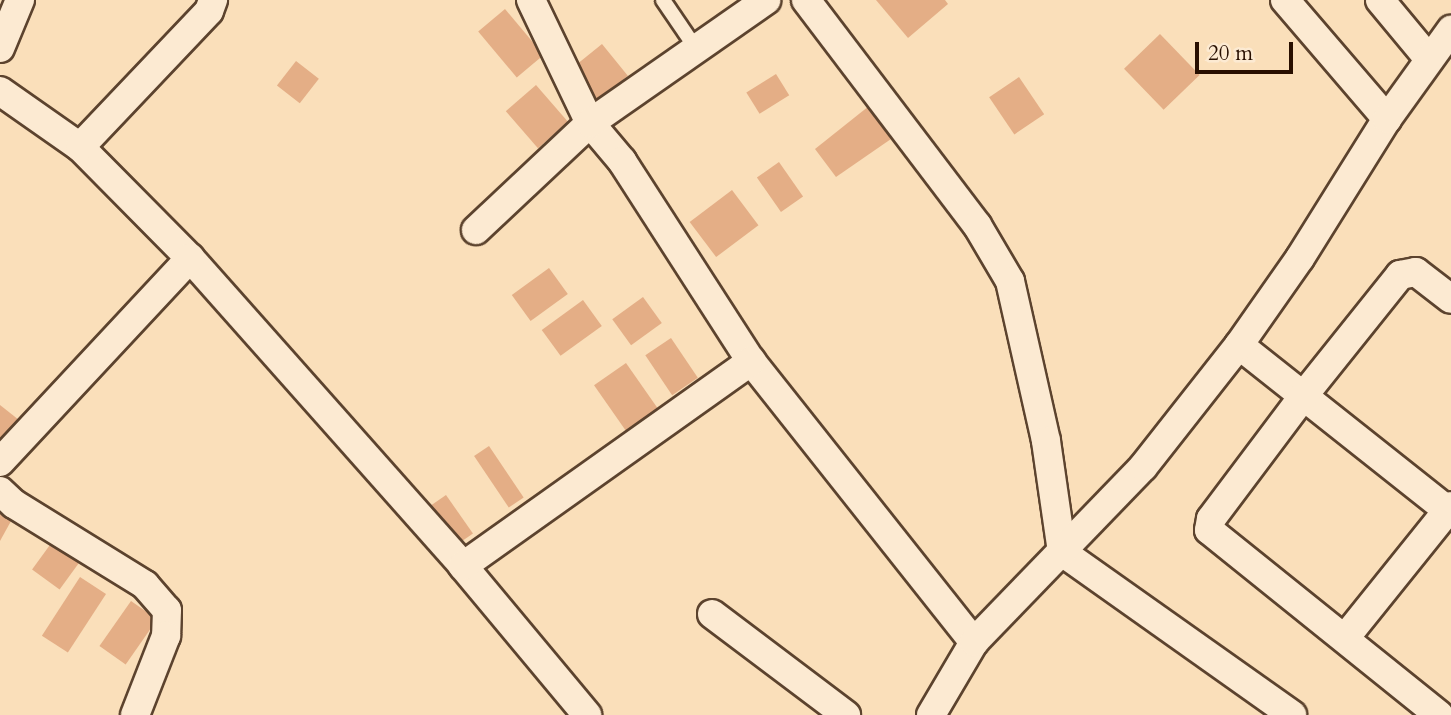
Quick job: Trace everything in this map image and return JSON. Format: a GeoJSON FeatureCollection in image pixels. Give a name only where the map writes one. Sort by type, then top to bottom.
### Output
{"type":"FeatureCollection","features":[{"type":"Feature","properties":{"kind":"street"},"geometry":{"type":"LineString","coordinates":[[0,48],[20,0]]}},
{"type":"Feature","properties":{"kind":"street"},"geometry":{"type":"LineString","coordinates":[[80,147],[209,11],[213,0]]}},
{"type":"Feature","properties":{"kind":"street"},"geometry":{"type":"LineString","coordinates":[[531,0],[590,123],[622,161],[751,361],[974,642]]}},
{"type":"Feature","properties":{"kind":"street"},"geometry":{"type":"LineString","coordinates":[[476,230],[590,123],[695,47],[766,0]]}},
{"type":"Feature","properties":{"kind":"street"},"geometry":{"type":"LineString","coordinates":[[806,0],[977,226],[1010,281],[1046,441],[1062,552],[1292,715]]}},
{"type":"Feature","properties":{"kind":"street"},"geometry":{"type":"LineString","coordinates":[[1285,0],[1387,119]]}},
{"type":"Feature","properties":{"kind":"street"},"geometry":{"type":"LineString","coordinates":[[1380,0],[1429,59]]}},
{"type":"Feature","properties":{"kind":"street"},"geometry":{"type":"LineString","coordinates":[[931,715],[974,642],[1143,467],[1239,345],[1300,258],[1387,119],[1451,30]]}},
{"type":"Feature","properties":{"kind":"street"},"geometry":{"type":"LineString","coordinates":[[0,91],[80,147],[190,258],[463,566],[587,715]]}},
{"type":"Feature","properties":{"kind":"street"},"geometry":{"type":"LineString","coordinates":[[0,462],[190,258]]}},
{"type":"Feature","properties":{"kind":"street"},"geometry":{"type":"LineString","coordinates":[[1438,715],[1209,530],[1211,519],[1304,395],[1400,275],[1416,272],[1451,299]]}},
{"type":"Feature","properties":{"kind":"street"},"geometry":{"type":"LineString","coordinates":[[1239,345],[1450,509],[1345,638]]}},
{"type":"Feature","properties":{"kind":"street"},"geometry":{"type":"LineString","coordinates":[[463,566],[751,361]]}},
{"type":"Feature","properties":{"kind":"street"},"geometry":{"type":"LineString","coordinates":[[0,491],[14,504],[145,585],[167,610],[166,636],[135,715]]}},
{"type":"Feature","properties":{"kind":"street"},"geometry":{"type":"LineString","coordinates":[[712,614],[846,715]]}},
{"type":"Feature","properties":{"kind":"lane"},"geometry":{"type":"LineString","coordinates":[[663,0],[695,47]]}},
{"type":"Feature","properties":{"kind":"building"},"geometry":{"type":"Polygon","coordinates":[[[876,0],[945,0],[948,4],[908,38],[876,0]]]}},
{"type":"Feature","properties":{"kind":"building"},"geometry":{"type":"Polygon","coordinates":[[[505,9],[544,55],[517,77],[478,31],[505,9]]]}},
{"type":"Feature","properties":{"kind":"building"},"geometry":{"type":"Polygon","coordinates":[[[1160,34],[1200,75],[1164,110],[1124,69],[1160,34]]]}},
{"type":"Feature","properties":{"kind":"building"},"geometry":{"type":"Polygon","coordinates":[[[602,44],[628,76],[594,103],[569,71],[602,44]]]}},
{"type":"Feature","properties":{"kind":"building"},"geometry":{"type":"Polygon","coordinates":[[[296,61],[319,79],[300,103],[277,85],[296,61]]]}},
{"type":"Feature","properties":{"kind":"building"},"geometry":{"type":"Polygon","coordinates":[[[776,74],[789,95],[760,114],[746,93],[776,74]]]}},
{"type":"Feature","properties":{"kind":"building"},"geometry":{"type":"Polygon","coordinates":[[[1019,77],[1044,114],[1014,134],[989,97],[1019,77]]]}},
{"type":"Feature","properties":{"kind":"building"},"geometry":{"type":"Polygon","coordinates":[[[536,85],[568,122],[538,148],[506,111],[536,85]]]}},
{"type":"Feature","properties":{"kind":"building"},"geometry":{"type":"Polygon","coordinates":[[[869,106],[891,139],[836,177],[815,149],[869,106]]]}},
{"type":"Feature","properties":{"kind":"building"},"geometry":{"type":"Polygon","coordinates":[[[779,162],[803,196],[781,212],[757,177],[779,162]]]}},
{"type":"Feature","properties":{"kind":"building"},"geometry":{"type":"Polygon","coordinates":[[[732,190],[758,225],[716,257],[690,222],[732,190]]]}},
{"type":"Feature","properties":{"kind":"building"},"geometry":{"type":"Polygon","coordinates":[[[549,268],[568,294],[531,321],[512,295],[549,268]]]}},
{"type":"Feature","properties":{"kind":"building"},"geometry":{"type":"Polygon","coordinates":[[[643,297],[662,323],[631,345],[612,319],[643,297]]]}},
{"type":"Feature","properties":{"kind":"building"},"geometry":{"type":"Polygon","coordinates":[[[583,300],[602,326],[561,356],[542,330],[583,300]]]}},
{"type":"Feature","properties":{"kind":"building"},"geometry":{"type":"Polygon","coordinates":[[[671,338],[698,378],[672,395],[645,355],[671,338]]]}},
{"type":"Feature","properties":{"kind":"building"},"geometry":{"type":"Polygon","coordinates":[[[626,363],[659,410],[627,432],[594,385],[626,363]]]}},
{"type":"Feature","properties":{"kind":"building"},"geometry":{"type":"Polygon","coordinates":[[[0,405],[19,420],[0,443],[0,405]]]}},
{"type":"Feature","properties":{"kind":"building"},"geometry":{"type":"Polygon","coordinates":[[[489,446],[524,497],[509,507],[474,456],[489,446]]]}},
{"type":"Feature","properties":{"kind":"building"},"geometry":{"type":"Polygon","coordinates":[[[446,495],[473,534],[455,546],[428,508],[446,495]]]}},
{"type":"Feature","properties":{"kind":"building"},"geometry":{"type":"Polygon","coordinates":[[[0,504],[16,512],[0,541],[0,504]]]}},
{"type":"Feature","properties":{"kind":"building"},"geometry":{"type":"Polygon","coordinates":[[[55,538],[83,558],[60,590],[32,570],[55,538]]]}},
{"type":"Feature","properties":{"kind":"building"},"geometry":{"type":"Polygon","coordinates":[[[80,577],[106,594],[68,653],[42,636],[80,577]]]}},
{"type":"Feature","properties":{"kind":"building"},"geometry":{"type":"Polygon","coordinates":[[[131,601],[157,619],[126,664],[99,646],[131,601]]]}}]}
